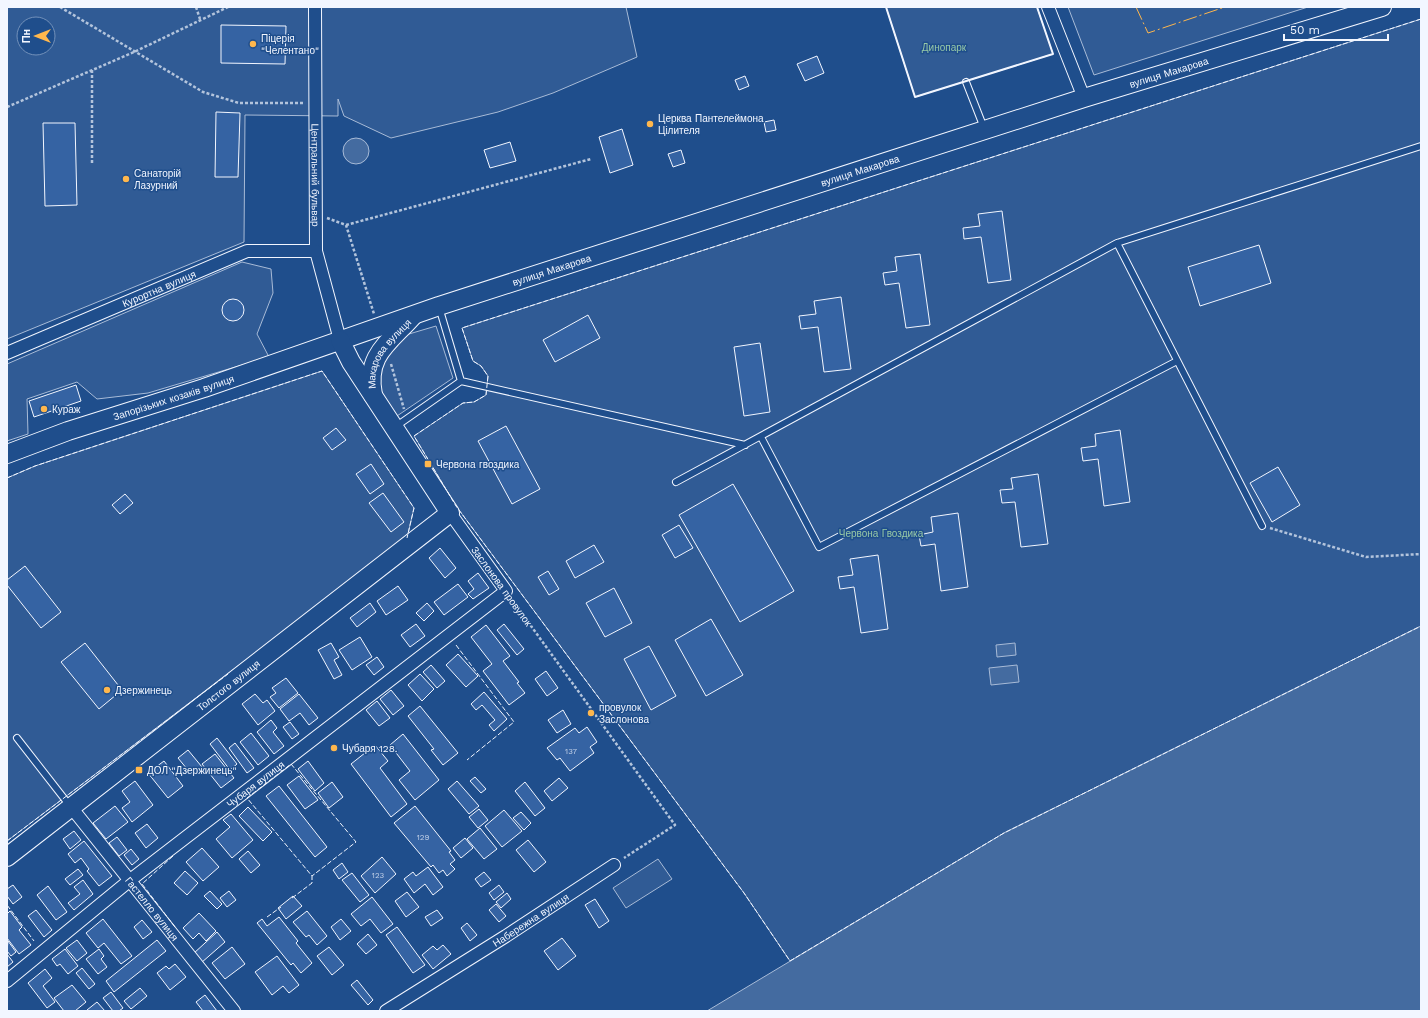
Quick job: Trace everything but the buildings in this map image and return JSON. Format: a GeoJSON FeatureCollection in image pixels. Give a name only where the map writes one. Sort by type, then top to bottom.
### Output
{"type":"FeatureCollection","features":[{"type":"Feature","properties":{"kind":"main road","name":"вулиця Макарова"},"geometry":{"type":"LineString","coordinates":[[340,340],[439,306],[1084,98],[1382,7]]}},
{"type":"Feature","properties":{"kind":"main road","name":"Макарова вулиця"},"geometry":{"type":"LineString","coordinates":[[373,396],[371,383],[373,366],[381,349],[414,315]]}},
{"type":"Feature","properties":{"kind":"main road","name":"Заслонова провулок"},"geometry":{"type":"LineString","coordinates":[[340,340],[351,362],[373,396],[400,423],[450,513]]}},
{"type":"Feature","properties":{"kind":"main road","name":"Запорізьких козаків вулиця"},"geometry":{"type":"LineString","coordinates":[[7,454],[68,431],[204,388],[340,340]]}},
{"type":"Feature","properties":{"kind":"main road","name":"Толстого вулиця"},"geometry":{"type":"LineString","coordinates":[[7,857],[450,513]]}},
{"type":"Feature","properties":{"kind":"street","name":"Центральний бульвар"},"geometry":{"type":"LineString","coordinates":[[315,7],[316,251],[340,340]]}},
{"type":"Feature","properties":{"kind":"street"},"geometry":{"type":"LineString","coordinates":[[1048,7],[1084,98]]}},
{"type":"Feature","properties":{"kind":"street","name":"Курортна вулиця"},"geometry":{"type":"LineString","coordinates":[[7,352],[247,251],[316,251]]}},
{"type":"Feature","properties":{"kind":"street","name":"Заслонова провулок"},"geometry":{"type":"LineString","coordinates":[[450,513],[506,591]]}},
{"type":"Feature","properties":{"kind":"street","name":"Чубаря вулиця"},"geometry":{"type":"LineString","coordinates":[[7,981],[129,881],[506,591]]}},
{"type":"Feature","properties":{"kind":"street","name":"Гастелло вулиця"},"geometry":{"type":"LineString","coordinates":[[71,807],[234,1011]]}},
{"type":"Feature","properties":{"kind":"street","name":"Набережна вулиця"},"geometry":{"type":"LineString","coordinates":[[386,1011],[506,936],[614,865]]}},
{"type":"Feature","properties":{"kind":"lane"},"geometry":{"type":"LineString","coordinates":[[966,82],[985,130]]}},
{"type":"Feature","properties":{"kind":"lane"},"geometry":{"type":"LineString","coordinates":[[676,482],[1117,243],[1421,146]]}},
{"type":"Feature","properties":{"kind":"lane"},"geometry":{"type":"LineString","coordinates":[[1117,243],[1262,526]]}},
{"type":"Feature","properties":{"kind":"lane"},"geometry":{"type":"LineString","coordinates":[[439,306],[461,381]]}},
{"type":"Feature","properties":{"kind":"lane"},"geometry":{"type":"LineString","coordinates":[[761,436],[819,547],[1177,361]]}},
{"type":"Feature","properties":{"kind":"lane"},"geometry":{"type":"LineString","coordinates":[[400,423],[461,381],[745,445]]}},
{"type":"Feature","properties":{"kind":"lane"},"geometry":{"type":"LineString","coordinates":[[17,738],[71,807]]}},
{"type":"Feature","properties":{"kind":"path"},"geometry":{"type":"LineString","coordinates":[[60,7],[203,92],[239,103],[316,103]]}},
{"type":"Feature","properties":{"kind":"path"},"geometry":{"type":"LineString","coordinates":[[196,7],[200,19]]}},
{"type":"Feature","properties":{"kind":"path"},"geometry":{"type":"LineString","coordinates":[[7,107],[134,52],[200,19],[228,7]]}},
{"type":"Feature","properties":{"kind":"path"},"geometry":{"type":"LineString","coordinates":[[92,70],[92,163]]}},
{"type":"Feature","properties":{"kind":"path"},"geometry":{"type":"LineString","coordinates":[[316,214],[346,225],[591,159]]}},
{"type":"Feature","properties":{"kind":"path"},"geometry":{"type":"LineString","coordinates":[[346,225],[378,328]]}},
{"type":"Feature","properties":{"kind":"path"},"geometry":{"type":"LineString","coordinates":[[385,344],[400,423]]}},
{"type":"Feature","properties":{"kind":"path"},"geometry":{"type":"LineString","coordinates":[[1262,526],[1366,557],[1421,554]]}},
{"type":"Feature","properties":{"kind":"path","name":"Заслонова провулок"},"geometry":{"type":"LineString","coordinates":[[506,591],[674,826],[614,865]]}},
{"type":"Feature","properties":{"kind":"green space","name":"Санаторій Лазурний"},"geometry":{"type":"Polygon","coordinates":[[[7,7],[626,7],[637,57],[553,93],[498,112],[391,138],[344,116],[338,99],[338,116],[245,115],[244,242],[7,339],[7,7]]]}},
{"type":"Feature","properties":{"kind":"green space","name":"Динопарк"},"geometry":{"type":"Polygon","coordinates":[[[886,7],[1037,7],[1053,54],[915,97],[886,7]]]}},
{"type":"Feature","properties":{"kind":"green space"},"geometry":{"type":"Polygon","coordinates":[[[1068,7],[1308,7],[1094,75],[1068,7]]]}},
{"type":"Feature","properties":{"kind":"green space","name":"Червона Гвоздика"},"geometry":{"type":"Polygon","coordinates":[[[1421,19],[1421,626],[1004,833],[790,961],[744,893],[456,506],[414,436],[463,403],[474,402],[486,395],[488,376],[481,366],[473,361],[462,328],[1421,19]]]}},
{"type":"Feature","properties":{"kind":"green space"},"geometry":{"type":"Polygon","coordinates":[[[242,262],[271,269],[273,293],[257,334],[269,357],[148,393],[97,399],[77,382],[27,399],[28,434],[7,441],[7,364],[242,262]]]}},
{"type":"Feature","properties":{"kind":"green space"},"geometry":{"type":"Polygon","coordinates":[[[436,326],[453,378],[394,418],[382,400],[377,374],[382,363],[399,341],[409,334],[436,326]]]}},
{"type":"Feature","properties":{"kind":"green space","name":"Дзержинець"},"geometry":{"type":"Polygon","coordinates":[[[322,371],[414,508],[407,538],[7,841],[7,478],[35,466],[322,371]]]}},
{"type":"Feature","properties":{"kind":"green space"},"geometry":{"type":"Polygon","coordinates":[[[658,859],[672,879],[626,908],[613,888],[658,859]]]}},
{"type":"Feature","properties":{"kind":"shaded area"},"geometry":{"type":"Polygon","coordinates":[[[356,138],[365,142],[369,151],[365,160],[356,164],[347,160],[343,151],[347,142],[356,138]]]}},
{"type":"Feature","properties":{"kind":"shaded area"},"geometry":{"type":"Polygon","coordinates":[[[1421,626],[1421,1011],[707,1011],[1004,833],[1421,626]]]}},
{"type":"Feature","properties":{"kind":"shaded area"},"geometry":{"type":"Polygon","coordinates":[[[1015,643],[1016,655],[997,657],[996,645],[1015,643]]]}},
{"type":"Feature","properties":{"kind":"shaded area"},"geometry":{"type":"Polygon","coordinates":[[[1017,665],[1019,682],[991,685],[989,668],[1017,665]]]}},
{"type":"Feature","properties":{"kind":"fence"},"geometry":{"type":"LineString","coordinates":[[1421,19],[462,328],[473,361],[481,366],[488,376],[486,395],[474,402],[463,403],[414,436],[456,506],[744,893],[790,961],[1004,833],[1421,626]]}},
{"type":"Feature","properties":{"kind":"fence"},"geometry":{"type":"LineString","coordinates":[[7,478],[35,466],[322,371],[414,508],[407,538]]}},
{"type":"Feature","properties":{"kind":"fence"},"geometry":{"type":"LineString","coordinates":[[456,645],[514,722],[467,760]]}},
{"type":"Feature","properties":{"kind":"fence"},"geometry":{"type":"LineString","coordinates":[[7,841],[228,674]]}},
{"type":"Feature","properties":{"kind":"fence"},"geometry":{"type":"LineString","coordinates":[[292,898],[312,883],[312,876],[247,798],[291,764],[356,842],[312,876]]}},
{"type":"Feature","properties":{"kind":"fence"},"geometry":{"type":"LineString","coordinates":[[173,856],[142,884],[175,927]]}},
{"type":"Feature","properties":{"kind":"fence"},"geometry":{"type":"LineString","coordinates":[[7,905],[34,941]]}},
{"type":"Feature","properties":{"kind":"fence"},"geometry":{"type":"LineString","coordinates":[[267,917],[281,907]]}},
{"type":"Feature","properties":{"kind":"wall"},"geometry":{"type":"LineString","coordinates":[[886,7],[915,97],[1053,54],[1037,7]]}},
{"type":"Feature","properties":{"kind":"power"},"geometry":{"type":"LineString","coordinates":[[1136,7],[1148,33],[1225,7]]}},
{"type":"Feature","properties":{"kind":"place","name":"Піцерія \"Челентано\""},"geometry":{"type":"Point","coordinates":[253,44]}},
{"type":"Feature","properties":{"kind":"place","name":"Церква Пантелеймона Цілителя"},"geometry":{"type":"Point","coordinates":[650,124]}},
{"type":"Feature","properties":{"kind":"place","name":"Санаторій Лазурний"},"geometry":{"type":"Point","coordinates":[126,179]}},
{"type":"Feature","properties":{"kind":"place","name":"Кураж"},"geometry":{"type":"Point","coordinates":[44,409]}},
{"type":"Feature","properties":{"kind":"place","name":"Червона гвоздика"},"geometry":{"type":"Point","coordinates":[428,464]}},
{"type":"Feature","properties":{"kind":"place","name":"Дзержинець"},"geometry":{"type":"Point","coordinates":[107,690]}},
{"type":"Feature","properties":{"kind":"place","name":"провулок Заслонова"},"geometry":{"type":"Point","coordinates":[591,713]}},
{"type":"Feature","properties":{"kind":"place","name":"Чубаря 128."},"geometry":{"type":"Point","coordinates":[334,748]}},
{"type":"Feature","properties":{"kind":"place","name":"ДОЛ \"Дзержинець\""},"geometry":{"type":"Point","coordinates":[139,770]}}]}
